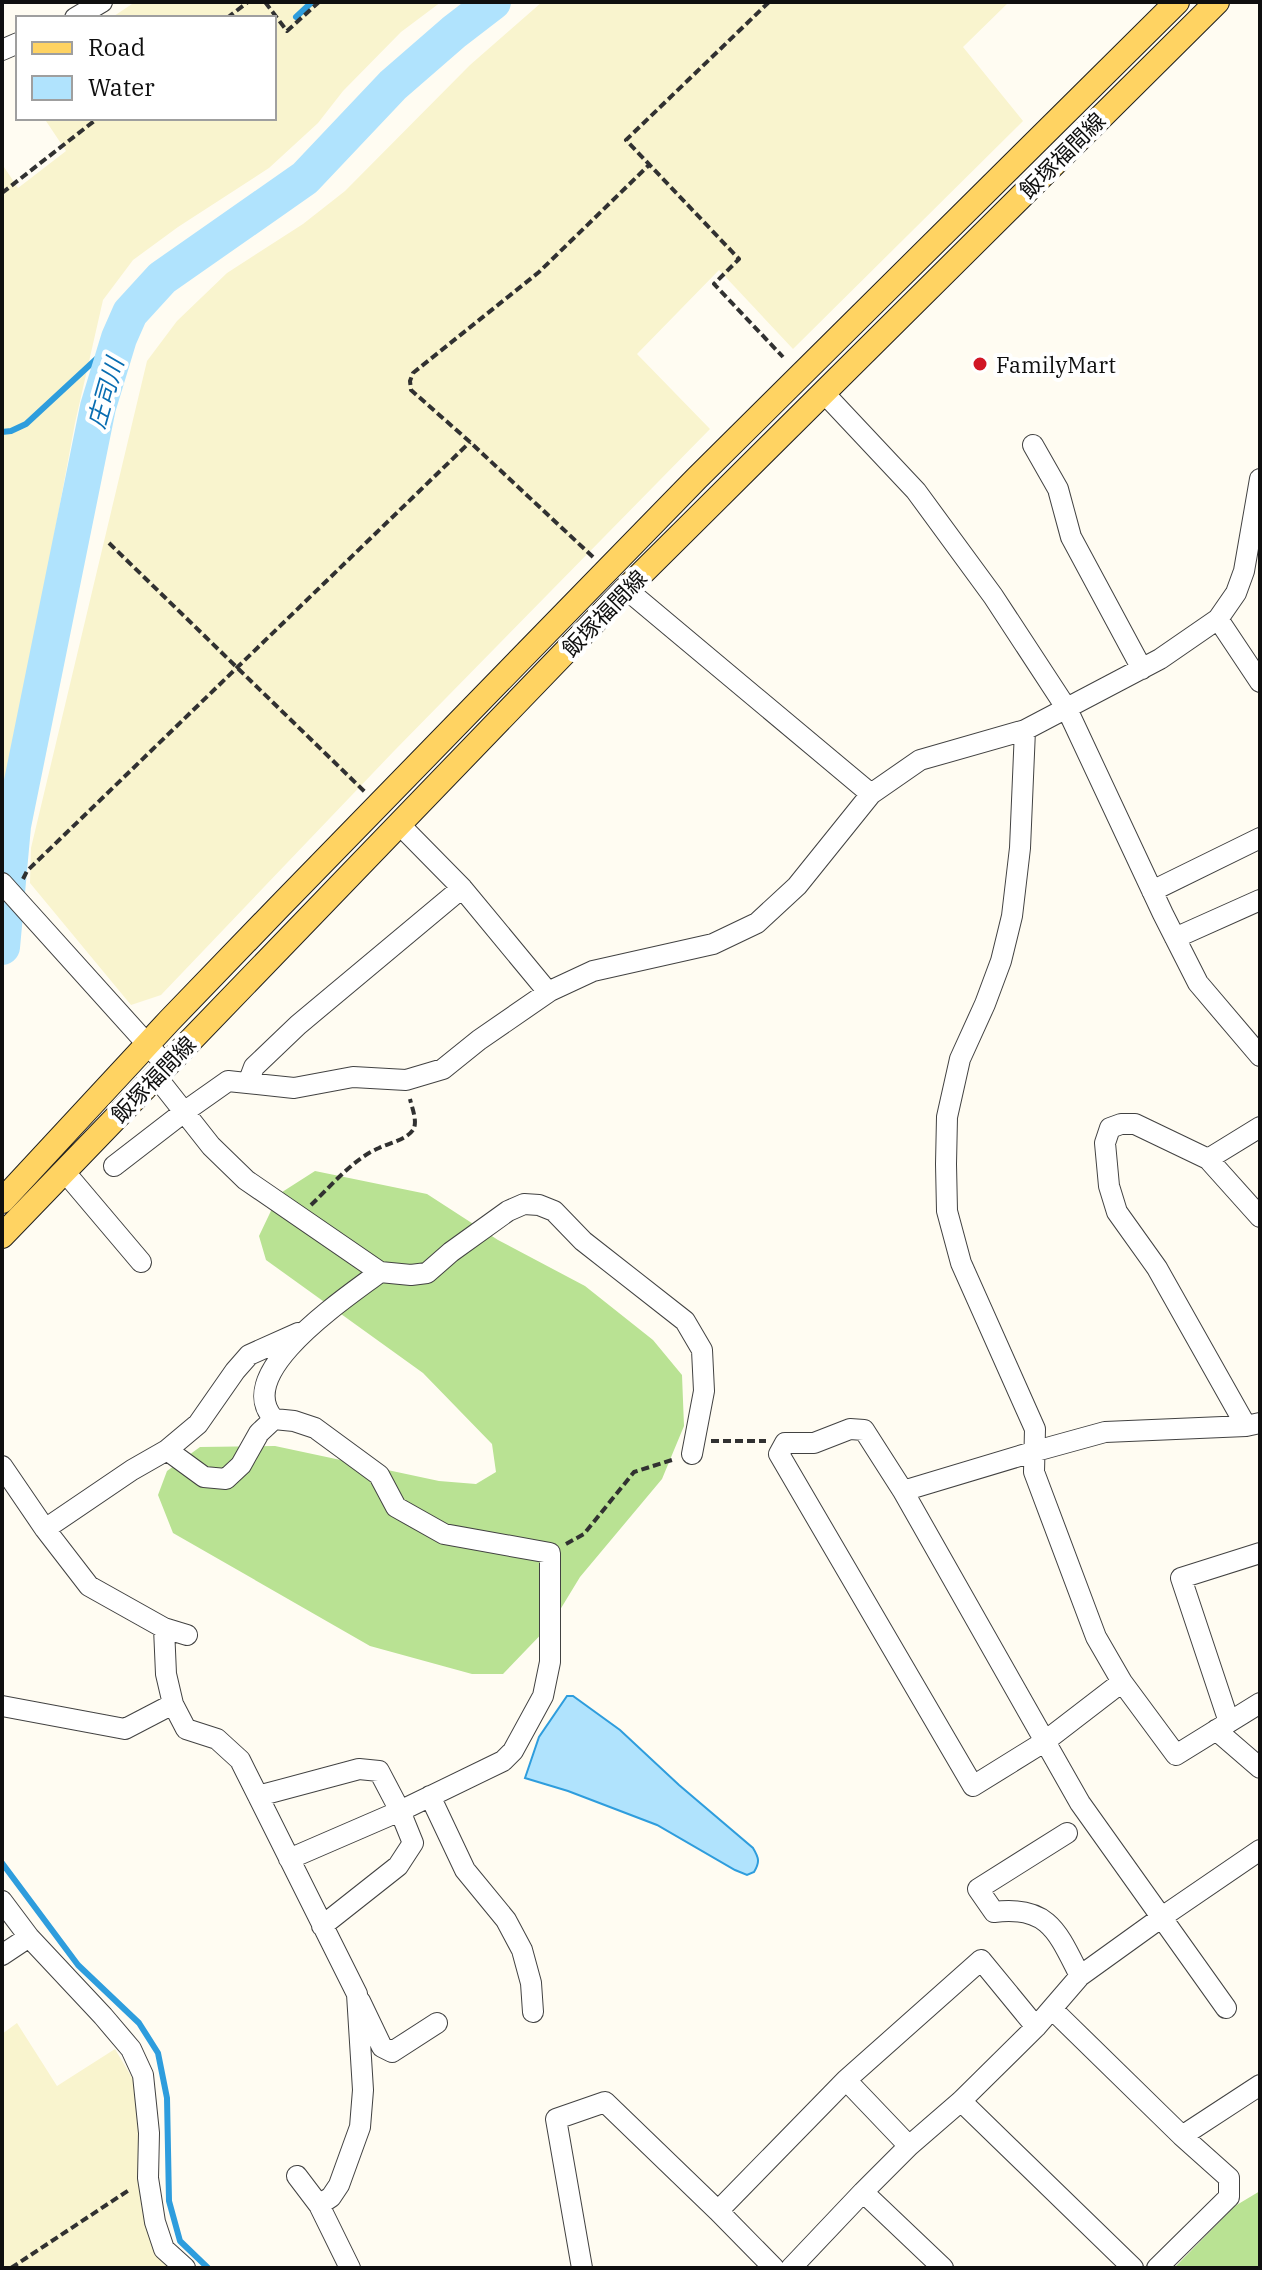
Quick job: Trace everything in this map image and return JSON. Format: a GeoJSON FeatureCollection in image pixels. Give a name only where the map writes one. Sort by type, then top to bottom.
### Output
{"type":"FeatureCollection","features":[{"type":"Feature","properties":{"kind":"main road","name":"飯塚福間線"},"geometry":{"type":"LineString","coordinates":[[2,1201],[147,1044],[607,571],[1177,2]]}},
{"type":"Feature","properties":{"kind":"main road","name":"飯塚福間線"},"geometry":{"type":"LineString","coordinates":[[2,1236],[626,589],[1217,2]]}},
{"type":"Feature","properties":{"kind":"street"},"geometry":{"type":"LineString","coordinates":[[78,16],[102,2]]}},
{"type":"Feature","properties":{"kind":"street"},"geometry":{"type":"LineString","coordinates":[[823,392],[916,491],[993,596],[1067,709],[1198,983],[1260,1056]]}},
{"type":"Feature","properties":{"kind":"street"},"geometry":{"type":"LineString","coordinates":[[1033,445],[1058,489],[1071,537],[1142,669]]}},
{"type":"Feature","properties":{"kind":"street"},"geometry":{"type":"LineString","coordinates":[[114,1166],[228,1081],[294,1088],[353,1077],[406,1080],[443,1069],[548,992],[593,971],[713,944],[757,923],[797,886],[871,794],[920,760],[1025,730],[1160,659],[1218,619],[1236,593],[1244,571],[1260,479]]}},
{"type":"Feature","properties":{"kind":"street"},"geometry":{"type":"LineString","coordinates":[[626,589],[871,794]]}},
{"type":"Feature","properties":{"kind":"street"},"geometry":{"type":"LineString","coordinates":[[1218,619],[1260,682]]}},
{"type":"Feature","properties":{"kind":"street"},"geometry":{"type":"LineString","coordinates":[[1025,730],[1020,848],[1012,916],[1001,961],[960,1059],[947,1117],[947,1211],[961,1263],[1035,1429],[1034,1472],[1096,1637],[1122,1682],[1176,1755],[1260,1703]]}},
{"type":"Feature","properties":{"kind":"street"},"geometry":{"type":"LineString","coordinates":[[399,824],[462,888],[548,992]]}},
{"type":"Feature","properties":{"kind":"street"},"geometry":{"type":"LineString","coordinates":[[1152,891],[1260,838]]}},
{"type":"Feature","properties":{"kind":"street"},"geometry":{"type":"LineString","coordinates":[[248,1083],[254,1067],[298,1025],[462,888]]}},
{"type":"Feature","properties":{"kind":"street"},"geometry":{"type":"LineString","coordinates":[[9,891],[147,1044],[171,1093],[211,1146],[246,1180],[380,1272],[427,1273],[508,1211],[524,1204],[539,1205],[554,1211],[583,1241],[685,1321],[702,1350],[704,1391],[693,1447]]}},
{"type":"Feature","properties":{"kind":"street"},"geometry":{"type":"LineString","coordinates":[[1175,938],[1260,900]]}},
{"type":"Feature","properties":{"kind":"street"},"geometry":{"type":"LineString","coordinates":[[903,1491],[1105,1432],[1253,1424],[1157,1268],[1117,1212],[1109,1186],[1105,1143],[1110,1128],[1135,1124],[1208,1159],[1260,1217]]}},
{"type":"Feature","properties":{"kind":"street"},"geometry":{"type":"LineString","coordinates":[[1208,1159],[1260,1127]]}},
{"type":"Feature","properties":{"kind":"street"},"geometry":{"type":"LineString","coordinates":[[64,1171],[141,1262]]}},
{"type":"Feature","properties":{"kind":"street"},"geometry":{"type":"LineString","coordinates":[[289,1859],[400,1811],[503,1761],[513,1751],[543,1696],[550,1662],[550,1553],[444,1534],[396,1507],[379,1475],[315,1428],[274,1419],[267,1411],[264,1397],[266,1382],[285,1351],[305,1331],[380,1272]]}},
{"type":"Feature","properties":{"kind":"street"},"geometry":{"type":"LineString","coordinates":[[45,1529],[167,1450],[198,1424],[249,1355],[305,1331]]}},
{"type":"Feature","properties":{"kind":"street"},"geometry":{"type":"LineString","coordinates":[[167,1450],[204,1477],[226,1479],[241,1465],[259,1433],[274,1419]]}},
{"type":"Feature","properties":{"kind":"street"},"geometry":{"type":"LineString","coordinates":[[1122,1682],[1044,1742],[973,1786],[779,1454],[785,1443],[814,1443],[850,1429],[864,1430],[903,1491],[1044,1742],[1080,1803],[1226,2008]]}},
{"type":"Feature","properties":{"kind":"street"},"geometry":{"type":"LineString","coordinates":[[2,1466],[89,1586],[164,1628],[187,1635]]}},
{"type":"Feature","properties":{"kind":"street"},"geometry":{"type":"LineString","coordinates":[[1260,1553],[1181,1578],[1223,1726],[1260,1768]]}},
{"type":"Feature","properties":{"kind":"street"},"geometry":{"type":"LineString","coordinates":[[164,1628],[166,1674],[173,1704],[186,1729],[217,1739],[240,1760],[382,2047],[392,2052],[437,2023]]}},
{"type":"Feature","properties":{"kind":"street"},"geometry":{"type":"LineString","coordinates":[[2,1706],[125,1729],[173,1704]]}},
{"type":"Feature","properties":{"kind":"street"},"geometry":{"type":"LineString","coordinates":[[258,1796],[359,1769],[379,1771],[400,1811],[413,1843],[398,1866],[322,1926]]}},
{"type":"Feature","properties":{"kind":"street"},"geometry":{"type":"LineString","coordinates":[[430,1796],[465,1870],[506,1920],[522,1950],[531,1983],[533,2012]]}},
{"type":"Feature","properties":{"kind":"street"},"geometry":{"type":"LineString","coordinates":[[1067,1833],[978,1889],[994,1912],[1014,1910],[1051,1924],[1080,1976]]}},
{"type":"Feature","properties":{"kind":"street"},"geometry":{"type":"LineString","coordinates":[[791,2268],[909,2146],[961,2101],[1036,2027],[1080,1976],[1260,1850]]}},
{"type":"Feature","properties":{"kind":"street"},"geometry":{"type":"LineString","coordinates":[[2,1901],[29,1937],[131,2049],[143,2075],[149,2133],[148,2178],[155,2222],[164,2249],[185,2268]]}},
{"type":"Feature","properties":{"kind":"street"},"geometry":{"type":"LineString","coordinates":[[2,1955],[29,1937]]}},
{"type":"Feature","properties":{"kind":"street"},"geometry":{"type":"LineString","coordinates":[[718,2211],[846,2080],[981,1960],[1036,2027]]}},
{"type":"Feature","properties":{"kind":"street"},"geometry":{"type":"LineString","coordinates":[[319,2205],[331,2197],[339,2185],[360,2127],[363,2090],[357,1994]]}},
{"type":"Feature","properties":{"kind":"street"},"geometry":{"type":"LineString","coordinates":[[1052,2009],[1229,2178],[1229,2197],[1157,2268]]}},
{"type":"Feature","properties":{"kind":"street"},"geometry":{"type":"LineString","coordinates":[[846,2080],[909,2146]]}},
{"type":"Feature","properties":{"kind":"street"},"geometry":{"type":"LineString","coordinates":[[1182,2136],[1260,2085]]}},
{"type":"Feature","properties":{"kind":"street"},"geometry":{"type":"LineString","coordinates":[[961,2101],[1133,2268]]}},
{"type":"Feature","properties":{"kind":"street"},"geometry":{"type":"LineString","coordinates":[[582,2268],[556,2119],[605,2102],[774,2268]]}},
{"type":"Feature","properties":{"kind":"street"},"geometry":{"type":"LineString","coordinates":[[297,2176],[319,2205],[350,2268]]}},
{"type":"Feature","properties":{"kind":"street"},"geometry":{"type":"LineString","coordinates":[[863,2192],[943,2268]]}},
{"type":"Feature","properties":{"kind":"path"},"geometry":{"type":"LineString","coordinates":[[230,16],[248,2]]}},
{"type":"Feature","properties":{"kind":"path"},"geometry":{"type":"LineString","coordinates":[[276,16],[287,31],[319,2]]}},
{"type":"Feature","properties":{"kind":"path"},"geometry":{"type":"LineString","coordinates":[[769,2],[626,140],[739,259],[714,284],[783,357]]}},
{"type":"Feature","properties":{"kind":"path"},"geometry":{"type":"LineString","coordinates":[[2,193],[95,120]]}},
{"type":"Feature","properties":{"kind":"path"},"geometry":{"type":"LineString","coordinates":[[607,571],[411,390],[410,381],[413,373],[539,272],[648,166]]}},
{"type":"Feature","properties":{"kind":"path"},"geometry":{"type":"LineString","coordinates":[[9,891],[470,442]]}},
{"type":"Feature","properties":{"kind":"path"},"geometry":{"type":"LineString","coordinates":[[109,543],[379,804]]}},
{"type":"Feature","properties":{"kind":"path"},"geometry":{"type":"LineString","coordinates":[[298,1218],[352,1165],[375,1149],[406,1137],[414,1129],[406,1080]]}},
{"type":"Feature","properties":{"kind":"path"},"geometry":{"type":"LineString","coordinates":[[550,1553],[584,1534],[634,1472],[693,1447],[760,1440],[785,1443]]}},
{"type":"Feature","properties":{"kind":"path"},"geometry":{"type":"LineString","coordinates":[[11,2268],[148,2178]]}},
{"type":"Feature","properties":{"kind":"shaded area"},"geometry":{"type":"Polygon","coordinates":[[[135,2],[441,2],[401,32],[343,91],[318,123],[269,168],[133,260],[103,300],[75,423],[2,817],[2,164],[18,188],[66,151],[45,120],[276,120],[276,16],[114,16],[135,2]]]}},
{"type":"Feature","properties":{"kind":"shaded area"},"geometry":{"type":"Polygon","coordinates":[[[542,2],[1009,2],[963,47],[1023,121],[793,349],[719,270],[637,354],[710,429],[394,751],[161,995],[131,1005],[30,883],[31,848],[147,361],[177,321],[227,273],[303,224],[345,191],[470,65],[542,2]]]}},
{"type":"Feature","properties":{"kind":"shaded area"},"geometry":{"type":"Polygon","coordinates":[[[17,2023],[57,2086],[115,2049],[134,2081],[141,2203],[151,2242],[172,2268],[2,2268],[2,2034],[17,2023]]]}},
{"type":"Feature","properties":{"kind":"green space"},"geometry":{"type":"Polygon","coordinates":[[[315,1171],[427,1194],[498,1240],[585,1286],[653,1340],[682,1375],[684,1426],[662,1479],[580,1577],[552,1623],[503,1674],[472,1674],[370,1646],[173,1533],[158,1495],[167,1471],[200,1447],[275,1446],[439,1481],[476,1484],[496,1472],[492,1444],[423,1373],[266,1260],[259,1236],[279,1194],[315,1171]]]}},
{"type":"Feature","properties":{"kind":"green space"},"geometry":{"type":"Polygon","coordinates":[[[1260,2191],[1260,2268],[1174,2268],[1235,2206],[1260,2191]]]}},
{"type":"Feature","properties":{"kind":"water"},"geometry":{"type":"Polygon","coordinates":[[[567,1696],[573,1696],[620,1730],[753,1848],[758,1860],[754,1872],[747,1875],[735,1870],[657,1825],[525,1778],[539,1737],[567,1696]]]}},
{"type":"Feature","properties":{"kind":"waterway"},"geometry":{"type":"LineString","coordinates":[[296,17],[312,2]]}},
{"type":"Feature","properties":{"kind":"waterway","name":"庄司川"},"geometry":{"type":"LineString","coordinates":[[2,947],[13,826],[98,407],[130,313],[162,278],[305,178],[393,85],[493,2]]}},
{"type":"Feature","properties":{"kind":"waterway"},"geometry":{"type":"LineString","coordinates":[[2,432],[26,424],[119,338]]}},
{"type":"Feature","properties":{"kind":"waterway"},"geometry":{"type":"LineString","coordinates":[[2,1863],[78,1965],[139,2023],[158,2053],[167,2098],[169,2201],[180,2241],[208,2268]]}},
{"type":"Feature","properties":{"kind":"place","name":"FamilyMart"},"geometry":{"type":"Point","coordinates":[980,364]}}]}
